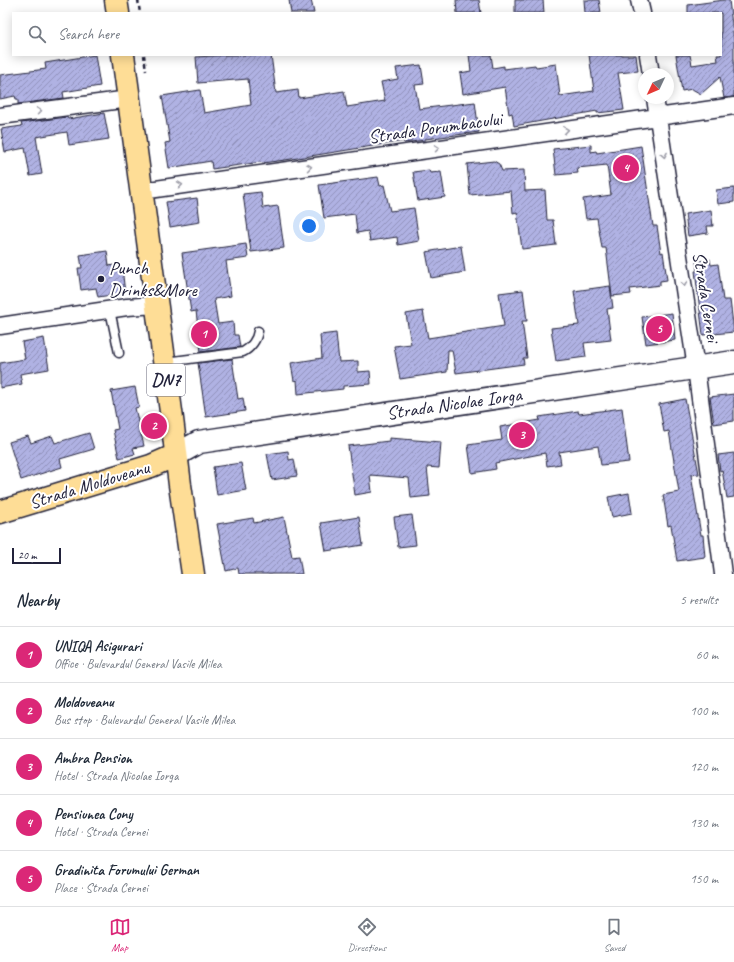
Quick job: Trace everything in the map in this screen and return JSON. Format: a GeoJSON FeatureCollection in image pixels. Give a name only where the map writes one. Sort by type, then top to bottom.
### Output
{"type":"FeatureCollection","features":[{"type":"Feature","properties":{"kind":"main road"},"geometry":{"type":"LineString","coordinates":[[116,0],[118,12]]}},
{"type":"Feature","properties":{"kind":"main road","name":"DN7"},"geometry":{"type":"LineString","coordinates":[[123,56],[193,574]]}},
{"type":"Feature","properties":{"kind":"main road","name":"Strada Nicolae Iorga"},"geometry":{"type":"LineString","coordinates":[[176,455],[199,442],[734,362]]}},
{"type":"Feature","properties":{"kind":"main road","name":"Strada Moldoveanu"},"geometry":{"type":"LineString","coordinates":[[0,512],[151,466],[176,455]]}},
{"type":"Feature","properties":{"kind":"street"},"geometry":{"type":"LineString","coordinates":[[639,0],[642,12]]}},
{"type":"Feature","properties":{"kind":"street"},"geometry":{"type":"LineString","coordinates":[[648,56],[651,68]]}},
{"type":"Feature","properties":{"kind":"street"},"geometry":{"type":"LineString","coordinates":[[0,116],[129,99]]}},
{"type":"Feature","properties":{"kind":"street","name":"Strada Cernei"},"geometry":{"type":"LineString","coordinates":[[656,104],[696,368],[723,574]]}},
{"type":"Feature","properties":{"kind":"street","name":"Strada Porumbacului"},"geometry":{"type":"LineString","coordinates":[[142,191],[734,106]]}},
{"type":"Feature","properties":{"kind":"street"},"geometry":{"type":"LineString","coordinates":[[0,326],[156,305]]}},
{"type":"Feature","properties":{"kind":"lane"},"geometry":{"type":"LineString","coordinates":[[110,310],[118,353]]}},
{"type":"Feature","properties":{"kind":"lane"},"geometry":{"type":"LineString","coordinates":[[164,362],[243,352],[247,350],[256,339],[258,330]]}},
{"type":"Feature","properties":{"kind":"path"},"geometry":{"type":"LineString","coordinates":[[138,0],[140,12]]}},
{"type":"Feature","properties":{"kind":"path"},"geometry":{"type":"LineString","coordinates":[[144,56],[147,78]]}},
{"type":"Feature","properties":{"kind":"building"},"geometry":{"type":"Polygon","coordinates":[[[289,0],[311,0],[314,12],[291,12],[289,0]]]}},
{"type":"Feature","properties":{"kind":"building"},"geometry":{"type":"Polygon","coordinates":[[[456,0],[479,0],[481,12],[457,12],[456,0]]]}},
{"type":"Feature","properties":{"kind":"building"},"geometry":{"type":"Polygon","coordinates":[[[515,0],[543,0],[544,12],[515,12],[515,0]]]}},
{"type":"Feature","properties":{"kind":"building"},"geometry":{"type":"Polygon","coordinates":[[[584,0],[599,0],[601,12],[585,12],[584,0]]]}},
{"type":"Feature","properties":{"kind":"building"},"geometry":{"type":"Polygon","coordinates":[[[729,0],[734,41],[734,97],[724,98],[720,77],[701,94],[692,89],[682,91],[676,56],[690,56],[692,65],[718,61],[717,56],[722,56],[722,12],[688,12],[688,5],[729,0]]]}},
{"type":"Feature","properties":{"kind":"building"},"geometry":{"type":"Polygon","coordinates":[[[95,56],[100,86],[63,92],[64,98],[18,104],[18,99],[16,99],[15,96],[0,99],[0,75],[46,69],[45,63],[95,56]]]}},
{"type":"Feature","properties":{"kind":"building"},"geometry":{"type":"Polygon","coordinates":[[[271,56],[276,93],[298,90],[299,98],[344,91],[347,107],[385,101],[381,82],[398,79],[396,68],[421,65],[424,84],[415,85],[419,109],[475,102],[479,132],[404,143],[404,141],[285,160],[212,169],[211,161],[169,168],[165,143],[170,142],[162,96],[200,90],[204,113],[251,105],[248,79],[198,83],[196,57],[271,56]]]}},
{"type":"Feature","properties":{"kind":"building"},"geometry":{"type":"Polygon","coordinates":[[[469,56],[491,56],[493,68],[504,66],[504,69],[535,65],[536,67],[556,64],[560,96],[594,91],[589,56],[636,56],[638,71],[618,73],[624,110],[597,113],[597,111],[514,126],[512,113],[509,114],[505,87],[463,94],[460,73],[471,71],[469,56]]]}},
{"type":"Feature","properties":{"kind":"building"},"geometry":{"type":"Polygon","coordinates":[[[104,113],[109,139],[69,145],[67,132],[36,137],[42,174],[30,176],[25,148],[5,152],[1,129],[22,126],[21,123],[67,117],[68,119],[104,113]]]}},
{"type":"Feature","properties":{"kind":"building"},"geometry":{"type":"Polygon","coordinates":[[[591,145],[591,152],[596,151],[597,153],[641,146],[653,226],[657,226],[667,280],[660,281],[660,285],[630,289],[631,294],[612,296],[606,248],[602,248],[597,218],[586,219],[583,199],[611,195],[607,165],[577,168],[578,173],[556,175],[553,149],[591,145]]]}},
{"type":"Feature","properties":{"kind":"building"},"geometry":{"type":"Polygon","coordinates":[[[494,161],[499,164],[502,171],[524,170],[525,191],[545,190],[547,220],[553,220],[556,245],[522,249],[517,212],[513,213],[511,191],[470,195],[467,164],[494,161]]]}},
{"type":"Feature","properties":{"kind":"building"},"geometry":{"type":"Polygon","coordinates":[[[429,170],[430,173],[441,172],[445,197],[418,201],[413,172],[429,170]]]}},
{"type":"Feature","properties":{"kind":"building"},"geometry":{"type":"Polygon","coordinates":[[[378,177],[380,186],[384,185],[390,211],[414,208],[419,241],[398,245],[397,237],[370,241],[368,231],[357,233],[355,214],[324,218],[319,185],[378,177]]]}},
{"type":"Feature","properties":{"kind":"building"},"geometry":{"type":"Polygon","coordinates":[[[734,188],[734,202],[718,204],[716,190],[734,188]]]}},
{"type":"Feature","properties":{"kind":"building"},"geometry":{"type":"Polygon","coordinates":[[[261,192],[263,208],[278,206],[284,248],[251,252],[243,194],[261,192]]]}},
{"type":"Feature","properties":{"kind":"building"},"geometry":{"type":"Polygon","coordinates":[[[197,198],[200,222],[170,227],[166,202],[197,198]]]}},
{"type":"Feature","properties":{"kind":"building"},"geometry":{"type":"Polygon","coordinates":[[[711,210],[713,226],[707,226],[708,233],[688,236],[685,214],[711,210]]]}},
{"type":"Feature","properties":{"kind":"building"},"geometry":{"type":"Polygon","coordinates":[[[246,244],[248,258],[226,261],[231,296],[214,299],[218,324],[233,322],[234,335],[238,335],[240,347],[201,352],[196,311],[191,312],[182,253],[246,244]]]}},
{"type":"Feature","properties":{"kind":"building"},"geometry":{"type":"Polygon","coordinates":[[[461,246],[465,272],[431,278],[426,252],[461,246]]]}},
{"type":"Feature","properties":{"kind":"building","name":"Punch Drinks&More"},"geometry":{"type":"Polygon","coordinates":[[[107,251],[109,266],[114,265],[115,270],[122,268],[125,293],[98,297],[96,288],[81,290],[78,268],[82,268],[80,255],[107,251]]]}},
{"type":"Feature","properties":{"kind":"building"},"geometry":{"type":"Polygon","coordinates":[[[710,259],[711,265],[718,264],[723,300],[730,300],[734,332],[703,335],[695,271],[697,271],[696,262],[710,259]]]}},
{"type":"Feature","properties":{"kind":"building"},"geometry":{"type":"Polygon","coordinates":[[[610,286],[613,308],[607,309],[611,340],[584,343],[586,357],[556,361],[551,328],[579,325],[574,291],[610,286]]]}},
{"type":"Feature","properties":{"kind":"building"},"geometry":{"type":"Polygon","coordinates":[[[523,290],[527,321],[522,321],[527,358],[523,358],[524,364],[456,373],[452,350],[448,350],[447,372],[400,379],[394,346],[411,344],[406,314],[423,311],[428,338],[504,326],[499,293],[523,290]]]}},
{"type":"Feature","properties":{"kind":"building"},"geometry":{"type":"Polygon","coordinates":[[[672,313],[675,340],[646,344],[642,317],[672,313]]]}},
{"type":"Feature","properties":{"kind":"building"},"geometry":{"type":"Polygon","coordinates":[[[336,333],[339,362],[358,361],[358,372],[370,371],[371,384],[343,386],[343,389],[298,394],[297,380],[294,381],[291,363],[322,358],[320,335],[336,333]]]}},
{"type":"Feature","properties":{"kind":"building"},"geometry":{"type":"Polygon","coordinates":[[[44,338],[49,369],[20,374],[22,384],[0,388],[0,363],[25,359],[22,342],[44,338]]]}},
{"type":"Feature","properties":{"kind":"building"},"geometry":{"type":"Polygon","coordinates":[[[232,359],[238,399],[243,398],[245,411],[206,417],[198,363],[232,359]]]}},
{"type":"Feature","properties":{"kind":"building"},"geometry":{"type":"Polygon","coordinates":[[[135,387],[139,407],[135,408],[144,446],[133,448],[135,454],[119,458],[113,430],[118,429],[111,391],[135,387]]]}},
{"type":"Feature","properties":{"kind":"building"},"geometry":{"type":"Polygon","coordinates":[[[734,394],[734,421],[714,424],[710,397],[734,394]]]}},
{"type":"Feature","properties":{"kind":"building"},"geometry":{"type":"Polygon","coordinates":[[[685,399],[699,474],[691,475],[701,535],[703,535],[705,557],[677,561],[671,525],[668,526],[663,495],[679,492],[669,431],[664,432],[659,404],[685,399]]]}},
{"type":"Feature","properties":{"kind":"building"},"geometry":{"type":"Polygon","coordinates":[[[622,408],[629,462],[601,465],[598,446],[559,452],[561,464],[547,466],[545,453],[495,463],[496,469],[472,473],[468,445],[502,440],[500,427],[540,420],[539,417],[578,411],[579,414],[622,408]]]}},
{"type":"Feature","properties":{"kind":"building"},"geometry":{"type":"Polygon","coordinates":[[[89,433],[94,449],[60,459],[62,467],[21,480],[9,442],[28,436],[31,443],[52,436],[55,443],[89,433]]]}},
{"type":"Feature","properties":{"kind":"building"},"geometry":{"type":"Polygon","coordinates":[[[389,438],[441,442],[439,468],[427,467],[430,496],[411,498],[409,478],[370,475],[372,492],[355,495],[348,446],[389,441],[389,438]]]}},
{"type":"Feature","properties":{"kind":"building"},"geometry":{"type":"Polygon","coordinates":[[[288,451],[289,460],[294,459],[297,476],[272,480],[267,454],[288,451]]]}},
{"type":"Feature","properties":{"kind":"building"},"geometry":{"type":"Polygon","coordinates":[[[734,453],[734,497],[727,498],[722,470],[720,471],[718,455],[734,453]]]}},
{"type":"Feature","properties":{"kind":"building"},"geometry":{"type":"Polygon","coordinates":[[[241,463],[246,490],[217,495],[213,467],[241,463]]]}},
{"type":"Feature","properties":{"kind":"building"},"geometry":{"type":"Polygon","coordinates":[[[629,493],[632,513],[612,517],[608,497],[629,493]]]}},
{"type":"Feature","properties":{"kind":"building"},"geometry":{"type":"Polygon","coordinates":[[[412,515],[416,545],[398,547],[394,517],[412,515]]]}},
{"type":"Feature","properties":{"kind":"building"},"geometry":{"type":"Polygon","coordinates":[[[284,517],[292,557],[299,556],[302,574],[239,574],[238,568],[226,571],[217,524],[253,518],[254,523],[284,517]]]}},
{"type":"Feature","properties":{"kind":"building"},"geometry":{"type":"Polygon","coordinates":[[[359,517],[363,545],[326,551],[321,523],[359,517]]]}},
{"type":"Feature","properties":{"kind":"place","name":"Pensiunea Cony"},"geometry":{"type":"Point","coordinates":[626,168]}},
{"type":"Feature","properties":{"kind":"place","name":"Punch Drinks&More"},"geometry":{"type":"Point","coordinates":[101,279]}},
{"type":"Feature","properties":{"kind":"place","name":"Gradinita Forumului German"},"geometry":{"type":"Point","coordinates":[659,329]}},
{"type":"Feature","properties":{"kind":"place","name":"UNIQA Asigurari"},"geometry":{"type":"Point","coordinates":[204,334]}},
{"type":"Feature","properties":{"kind":"place","name":"Moldoveanu"},"geometry":{"type":"Point","coordinates":[154,426]}},
{"type":"Feature","properties":{"kind":"place","name":"Ambra Pension"},"geometry":{"type":"Point","coordinates":[522,435]}}]}
